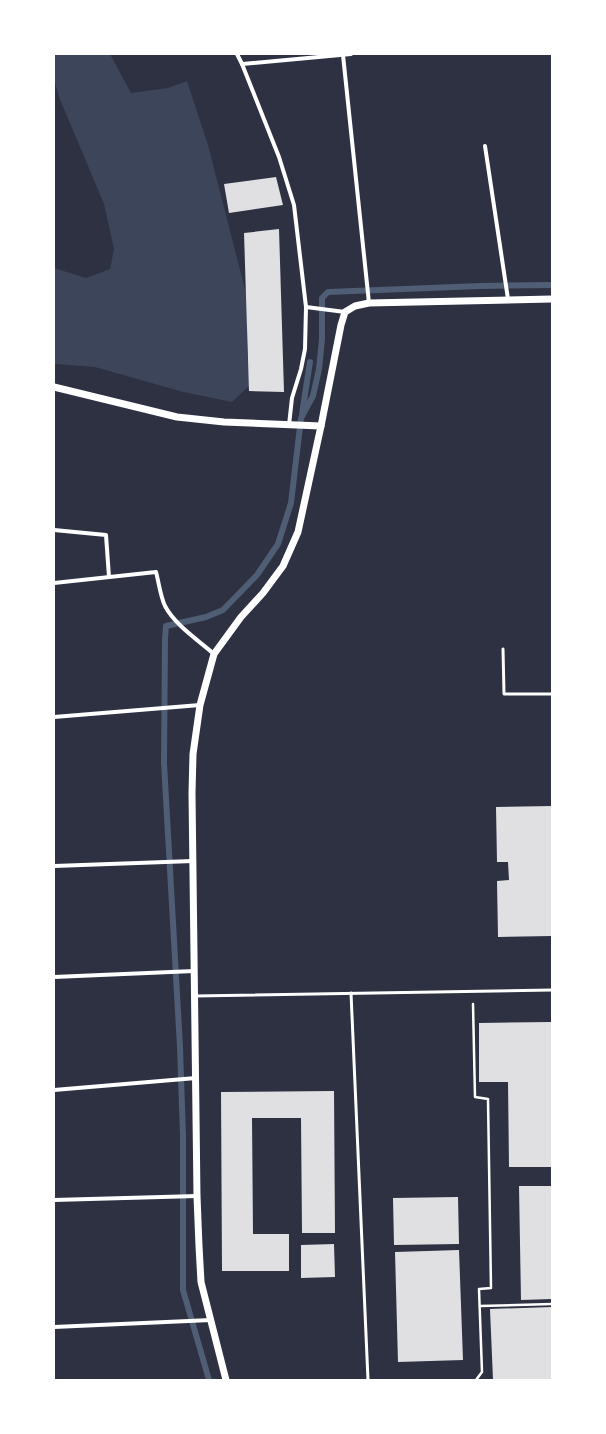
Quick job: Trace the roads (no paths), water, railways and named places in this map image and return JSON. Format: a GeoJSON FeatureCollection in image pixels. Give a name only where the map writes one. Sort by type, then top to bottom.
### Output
{"type":"FeatureCollection","features":[{"type":"Feature","properties":{"kind":"street"},"geometry":{"type":"LineString","coordinates":[[237,54],[280,157],[294,204],[306,307],[304,349],[301,369],[292,398],[291,425]]}},
{"type":"Feature","properties":{"kind":"street"},"geometry":{"type":"LineString","coordinates":[[242,64],[351,54]]}},
{"type":"Feature","properties":{"kind":"street"},"geometry":{"type":"LineString","coordinates":[[343,55],[369,303]]}},
{"type":"Feature","properties":{"kind":"street"},"geometry":{"type":"LineString","coordinates":[[485,146],[508,299]]}},
{"type":"Feature","properties":{"kind":"street"},"geometry":{"type":"LineString","coordinates":[[306,307],[344,312],[355,306],[369,303],[552,299]]}},
{"type":"Feature","properties":{"kind":"street"},"geometry":{"type":"LineString","coordinates":[[226,1380],[201,1282],[197,1196],[194,971],[194,754],[200,705],[214,654],[241,617],[263,593],[282,566],[298,532],[344,312]]}},
{"type":"Feature","properties":{"kind":"street"},"geometry":{"type":"LineString","coordinates":[[54,388],[177,417],[224,422],[321,426]]}},
{"type":"Feature","properties":{"kind":"street"},"geometry":{"type":"LineString","coordinates":[[54,530],[106,535],[109,577]]}},
{"type":"Feature","properties":{"kind":"street"},"geometry":{"type":"LineString","coordinates":[[54,583],[156,572],[165,606],[174,619],[214,654]]}},
{"type":"Feature","properties":{"kind":"street"},"geometry":{"type":"LineString","coordinates":[[54,717],[200,705]]}},
{"type":"Feature","properties":{"kind":"street"},"geometry":{"type":"LineString","coordinates":[[54,866],[193,861]]}},
{"type":"Feature","properties":{"kind":"street"},"geometry":{"type":"LineString","coordinates":[[54,977],[194,971]]}},
{"type":"Feature","properties":{"kind":"street"},"geometry":{"type":"LineString","coordinates":[[54,1090],[196,1078]]}},
{"type":"Feature","properties":{"kind":"street"},"geometry":{"type":"LineString","coordinates":[[54,1200],[197,1196]]}},
{"type":"Feature","properties":{"kind":"street"},"geometry":{"type":"LineString","coordinates":[[54,1327],[211,1320]]}},
{"type":"Feature","properties":{"kind":"lane"},"geometry":{"type":"LineString","coordinates":[[503,649],[504,694],[552,694]]}},
{"type":"Feature","properties":{"kind":"lane"},"geometry":{"type":"LineString","coordinates":[[195,996],[552,990]]}},
{"type":"Feature","properties":{"kind":"lane"},"geometry":{"type":"LineString","coordinates":[[351,993],[368,1380]]}},
{"type":"Feature","properties":{"kind":"waterway"},"geometry":{"type":"LineString","coordinates":[[209,1380],[183,1290],[183,1136],[180,1047],[164,763],[166,626],[206,617],[223,610],[257,575],[278,544],[291,503],[301,418],[313,396],[319,369],[322,339],[322,298],[328,292],[480,286],[552,285]]}},
{"type":"Feature","properties":{"kind":"waterway"},"geometry":{"type":"LineString","coordinates":[[302,414],[310,362]]}}]}
